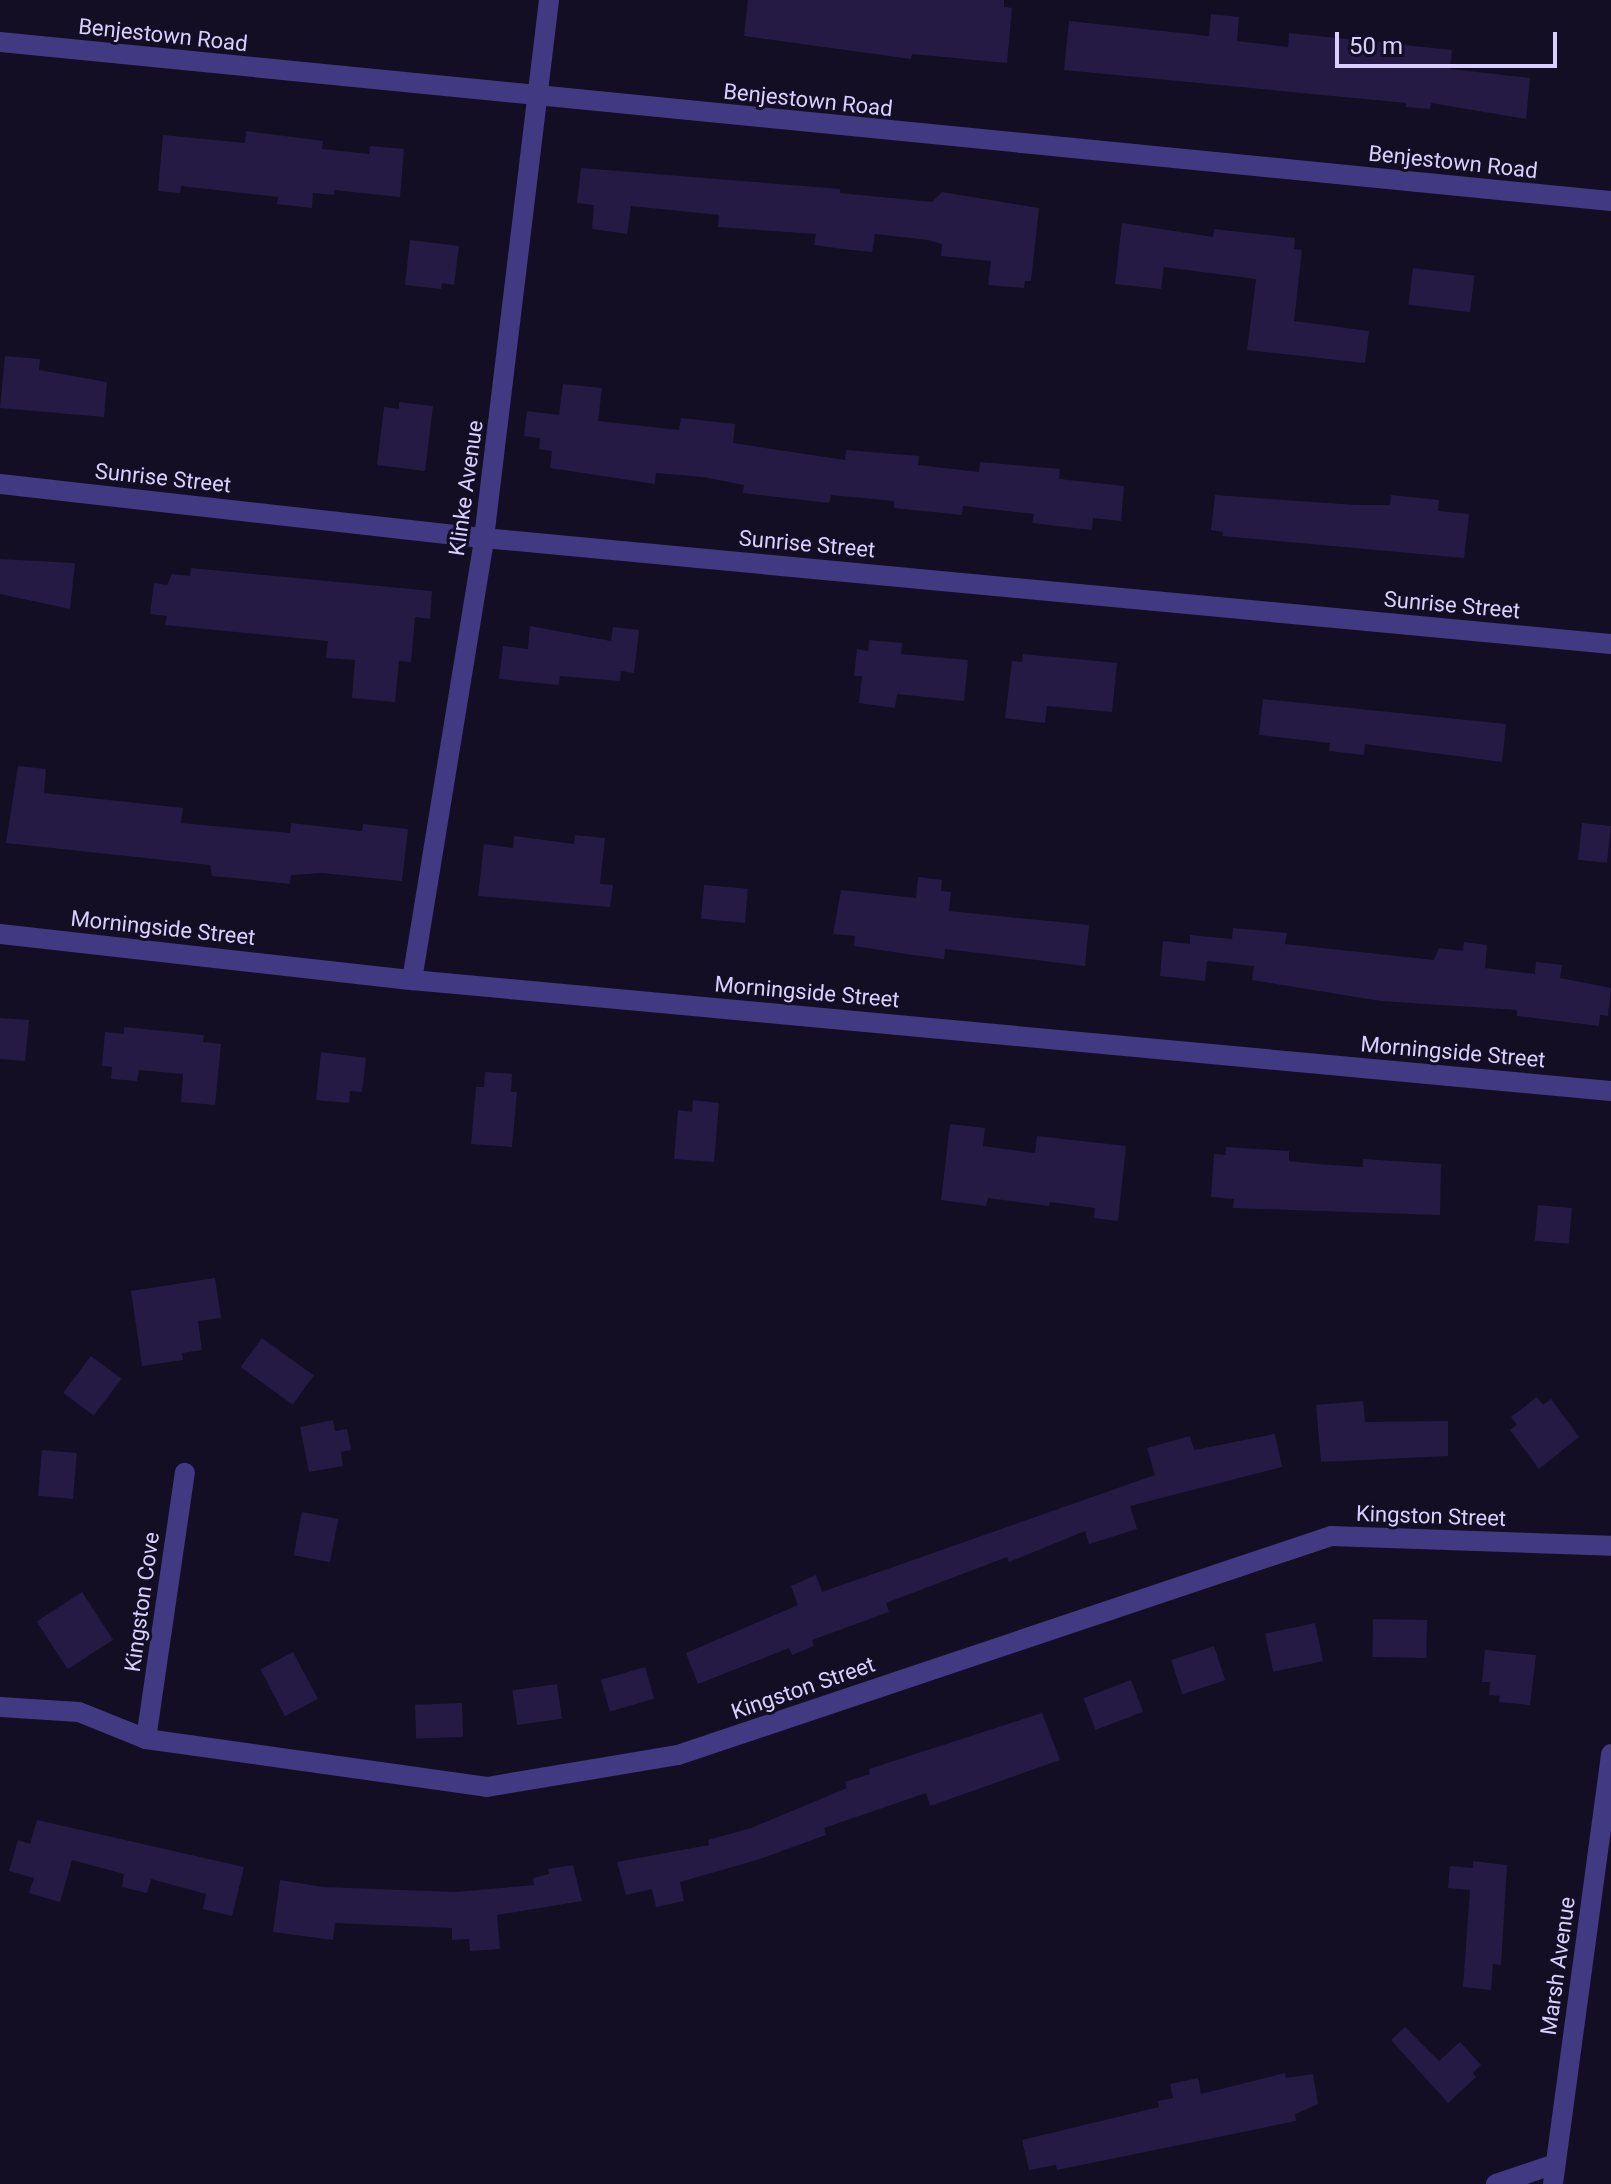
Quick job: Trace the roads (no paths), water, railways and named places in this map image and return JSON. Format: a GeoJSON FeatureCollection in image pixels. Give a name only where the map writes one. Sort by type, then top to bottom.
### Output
{"type":"FeatureCollection","features":[{"type":"Feature","properties":{"kind":"street","name":"Klinke Avenue"},"geometry":{"type":"LineString","coordinates":[[412,980],[484,538],[549,0]]}},
{"type":"Feature","properties":{"kind":"street","name":"Benjestown Road"},"geometry":{"type":"LineString","coordinates":[[0,42],[539,98],[1611,201]]}},
{"type":"Feature","properties":{"kind":"street","name":"Sunrise Street"},"geometry":{"type":"LineString","coordinates":[[0,484],[484,538],[1611,644]]}},
{"type":"Feature","properties":{"kind":"street","name":"Morningside Street"},"geometry":{"type":"LineString","coordinates":[[0,934],[412,980],[1611,1091]]}},
{"type":"Feature","properties":{"kind":"street","name":"Kingston Cove"},"geometry":{"type":"LineString","coordinates":[[146,1739],[185,1473]]}},
{"type":"Feature","properties":{"kind":"street","name":"Kingston Street"},"geometry":{"type":"LineString","coordinates":[[0,1707],[79,1712],[146,1739],[487,1787],[678,1755],[1331,1536],[1611,1546]]}},
{"type":"Feature","properties":{"kind":"street","name":"Marsh Avenue"},"geometry":{"type":"LineString","coordinates":[[1554,2174],[1611,1754]]}},
{"type":"Feature","properties":{"kind":"street"},"geometry":{"type":"LineString","coordinates":[[1496,2184],[1554,2174]]}}]}
